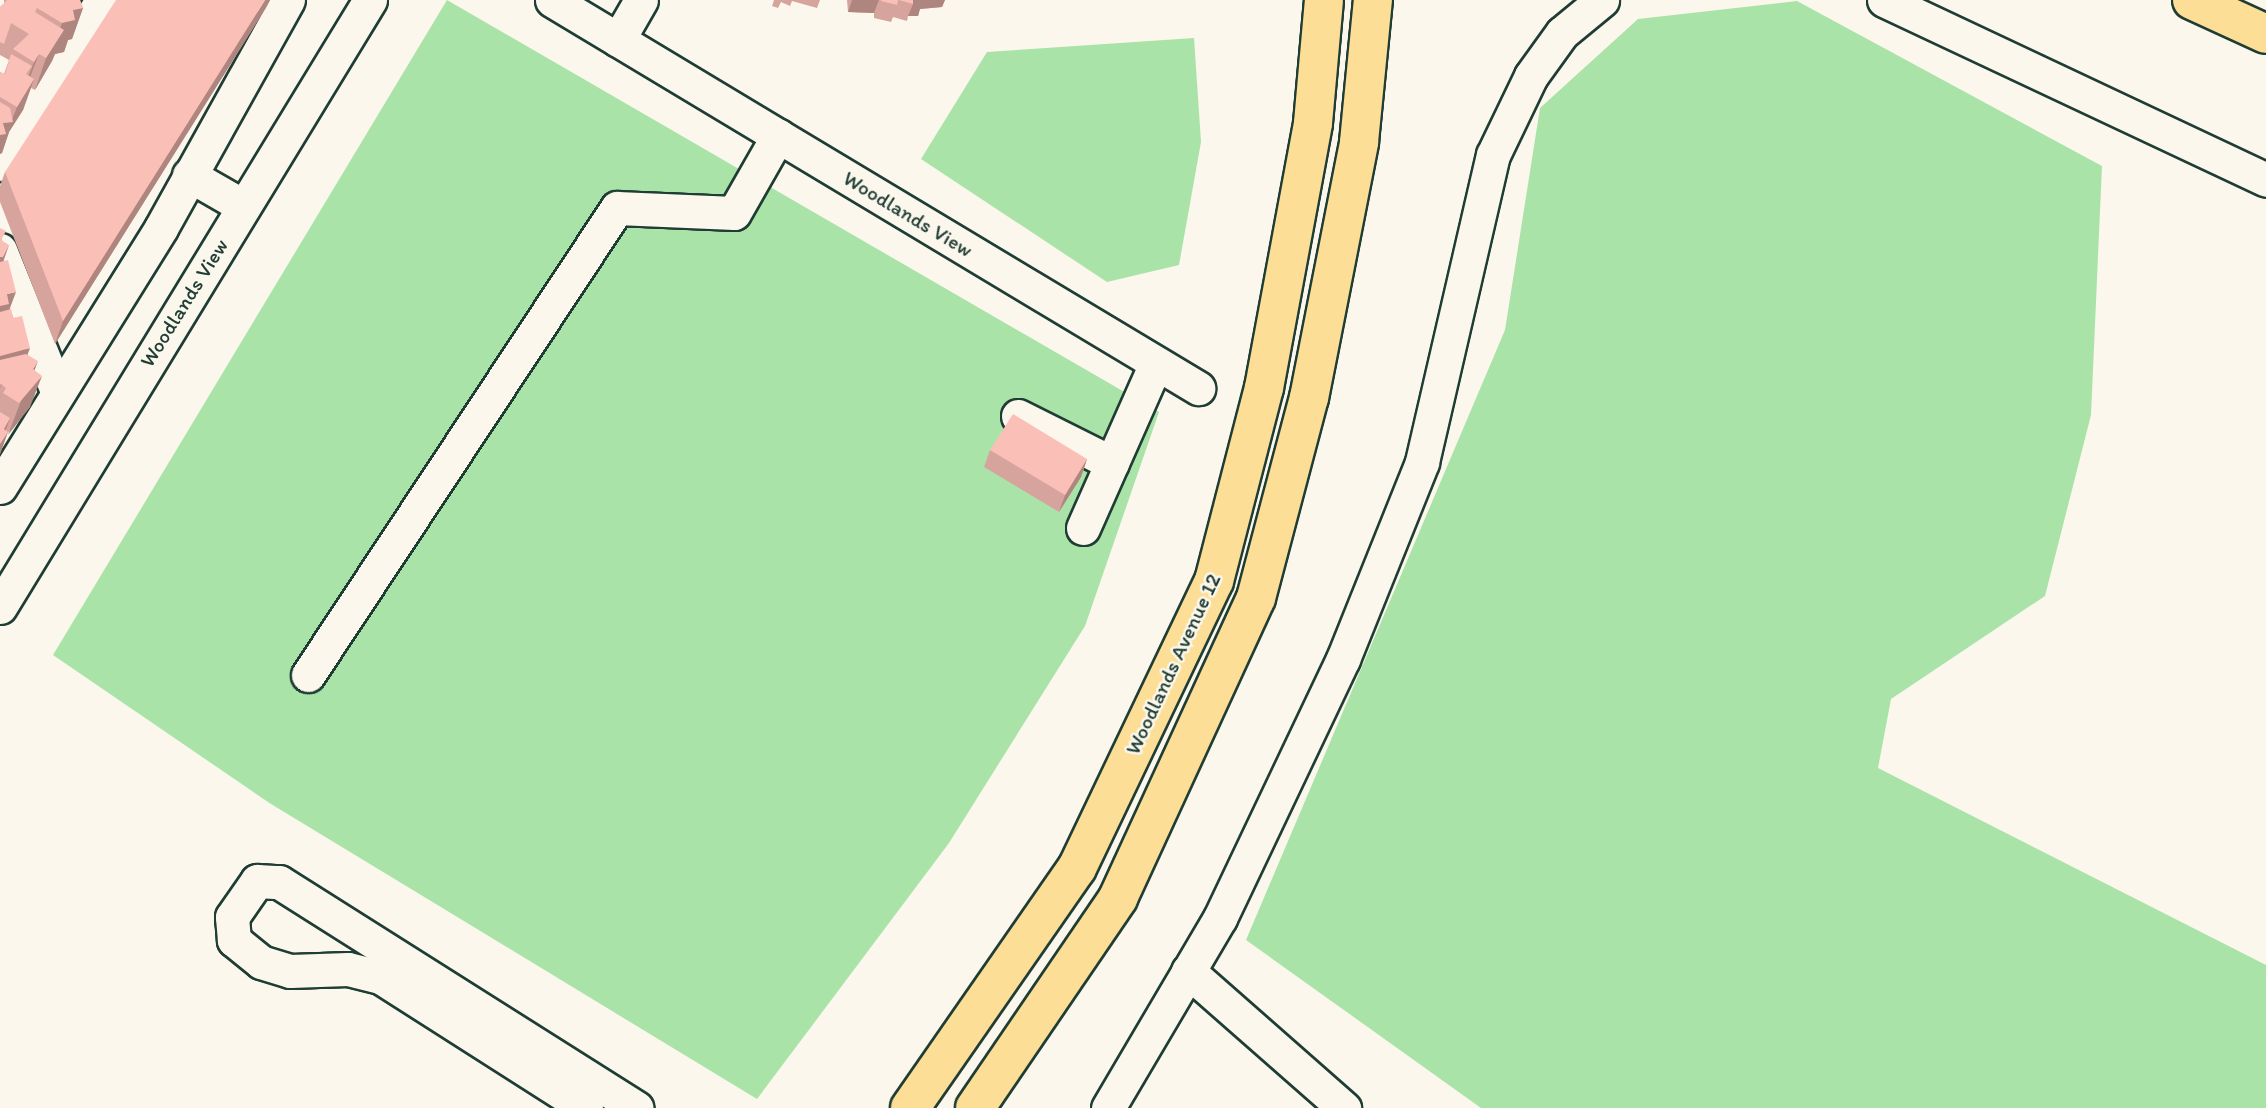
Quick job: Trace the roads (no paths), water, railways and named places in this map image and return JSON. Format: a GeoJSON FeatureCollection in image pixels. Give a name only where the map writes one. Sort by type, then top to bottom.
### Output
{"type":"FeatureCollection","features":[{"type":"Feature","properties":{"kind":"main road","name":"Woodlands Avenue 12"},"geometry":{"type":"LineString","coordinates":[[910,1108],[1077,868],[1214,580],[1264,388],[1313,123],[1324,0]]}},
{"type":"Feature","properties":{"kind":"main road"},"geometry":{"type":"LineString","coordinates":[[975,1108],[1118,898],[1256,598],[1309,398],[1357,155],[1373,0]]}},
{"type":"Feature","properties":{"kind":"main road"},"geometry":{"type":"LineString","coordinates":[[2192,0],[2266,34]]}},
{"type":"Feature","properties":{"kind":"street"},"geometry":{"type":"LineString","coordinates":[[0,164],[102,0]]}},
{"type":"Feature","properties":{"kind":"street"},"geometry":{"type":"LineString","coordinates":[[0,487],[57,391],[161,228],[288,0]]}},
{"type":"Feature","properties":{"kind":"street","name":"Woodlands View"},"geometry":{"type":"LineString","coordinates":[[0,607],[370,0]]}},
{"type":"Feature","properties":{"kind":"street","name":"Woodlands View"},"geometry":{"type":"LineString","coordinates":[[552,0],[1198,388]]}},
{"type":"Feature","properties":{"kind":"street"},"geometry":{"type":"LineString","coordinates":[[618,40],[641,0]]}},
{"type":"Feature","properties":{"kind":"street"},"geometry":{"type":"LineString","coordinates":[[1108,1108],[1220,918],[1343,659],[1422,462],[1493,155],[1531,76],[1562,33],[1602,0]]}},
{"type":"Feature","properties":{"kind":"street"},"geometry":{"type":"LineString","coordinates":[[1884,0],[2266,180]]}},
{"type":"Feature","properties":{"kind":"street"},"geometry":{"type":"LineString","coordinates":[[308,675],[617,208],[734,213],[778,136]]}},
{"type":"Feature","properties":{"kind":"street"},"geometry":{"type":"LineString","coordinates":[[189,175],[243,206]]}},
{"type":"Feature","properties":{"kind":"street"},"geometry":{"type":"LineString","coordinates":[[0,250],[57,391]]}},
{"type":"Feature","properties":{"kind":"street"},"geometry":{"type":"LineString","coordinates":[[1083,528],[1156,363]]}},
{"type":"Feature","properties":{"kind":"street"},"geometry":{"type":"LineString","coordinates":[[1018,416],[1112,463]]}},
{"type":"Feature","properties":{"kind":"street"},"geometry":{"type":"LineString","coordinates":[[586,1108],[380,977],[348,969],[290,971],[261,962],[234,940],[232,917],[257,881],[279,882],[636,1108]]}},
{"type":"Feature","properties":{"kind":"street"},"geometry":{"type":"LineString","coordinates":[[1188,971],[1344,1108]]}}]}
